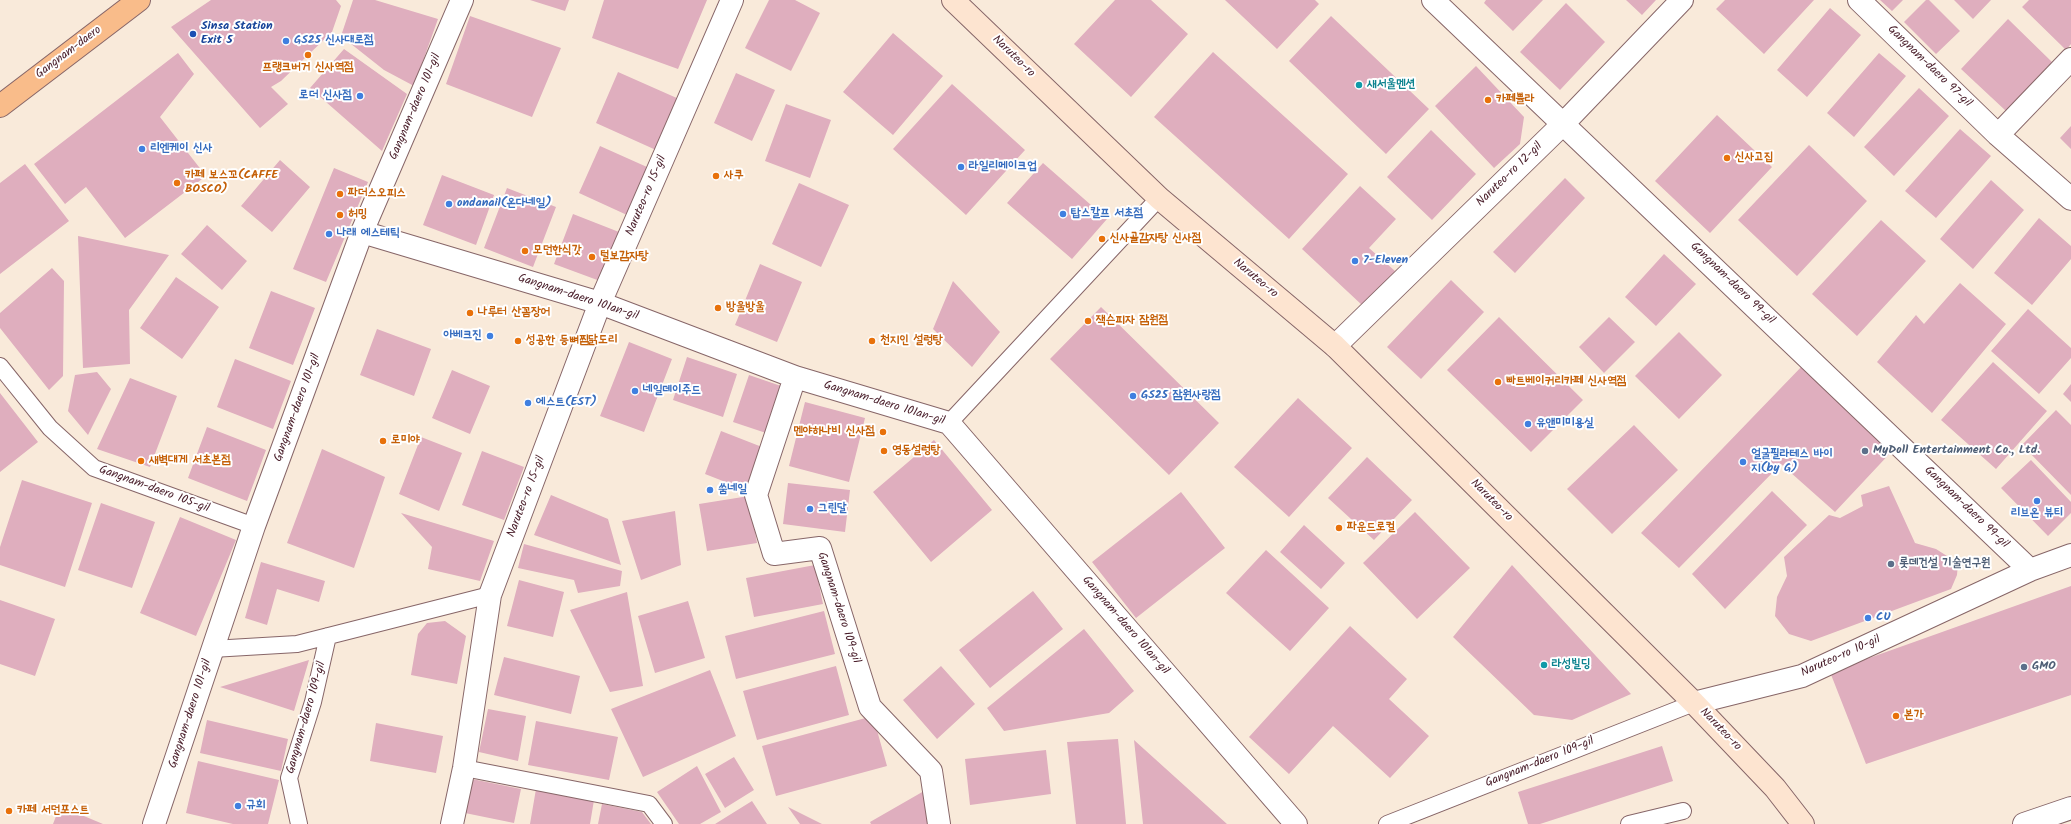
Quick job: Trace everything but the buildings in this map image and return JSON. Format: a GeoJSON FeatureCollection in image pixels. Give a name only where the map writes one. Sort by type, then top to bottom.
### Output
{"type":"FeatureCollection","features":[{"type":"Feature","properties":{"kind":"main road","name":"Gangnam-daero"},"geometry":{"type":"LineString","coordinates":[[0,106],[139,0]]}},
{"type":"Feature","properties":{"kind":"main road","name":"Naruteo-ro"},"geometry":{"type":"LineString","coordinates":[[953,0],[1159,198],[1335,346],[1694,703],[1775,788],[1803,824]]}},
{"type":"Feature","properties":{"kind":"street","name":"Gangnam-daero 101-gil"},"geometry":{"type":"LineString","coordinates":[[154,824],[254,526],[362,232],[462,0]]}},
{"type":"Feature","properties":{"kind":"street","name":"Naruteo-ro 15-gil"},"geometry":{"type":"LineString","coordinates":[[452,824],[464,768],[490,595],[600,303],[732,0]]}},
{"type":"Feature","properties":{"kind":"street","name":"Naruteo-ro 12-gil"},"geometry":{"type":"LineString","coordinates":[[1335,346],[1564,123],[1682,0]]}},
{"type":"Feature","properties":{"kind":"street","name":"Gangnam-daero 97-gil"},"geometry":{"type":"LineString","coordinates":[[1859,0],[1998,135],[2071,199]]}},
{"type":"Feature","properties":{"kind":"street","name":"Gangnam-daero 99-gil"},"geometry":{"type":"LineString","coordinates":[[1437,1],[2030,570]]}},
{"type":"Feature","properties":{"kind":"street"},"geometry":{"type":"LineString","coordinates":[[1998,135],[2071,59]]}},
{"type":"Feature","properties":{"kind":"street","name":"Gangnam-daero 101an-gil"},"geometry":{"type":"LineString","coordinates":[[362,232],[600,303],[795,377],[949,423],[1296,824]]}},
{"type":"Feature","properties":{"kind":"street","name":"Gangnam-daero 109-gil"},"geometry":{"type":"LineString","coordinates":[[795,377],[756,495],[774,554],[820,548],[870,707],[930,771],[939,824]]}},
{"type":"Feature","properties":{"kind":"street","name":"Naruteo-ro 10-gil"},"geometry":{"type":"LineString","coordinates":[[1694,703],[1802,676],[2030,570],[2071,555]]}},
{"type":"Feature","properties":{"kind":"street"},"geometry":{"type":"LineString","coordinates":[[2024,824],[2071,808]]}},
{"type":"Feature","properties":{"kind":"lane"},"geometry":{"type":"LineString","coordinates":[[949,423],[1159,198]]}},
{"type":"Feature","properties":{"kind":"lane","name":"Gangnam-daero 105-gil"},"geometry":{"type":"LineString","coordinates":[[0,366],[50,428],[94,468],[254,526]]}},
{"type":"Feature","properties":{"kind":"lane"},"geometry":{"type":"LineString","coordinates":[[212,649],[297,644],[490,595]]}},
{"type":"Feature","properties":{"kind":"lane","name":"Gangnam-daero 109-gil"},"geometry":{"type":"LineString","coordinates":[[299,824],[289,778],[313,702],[328,636]]}},
{"type":"Feature","properties":{"kind":"lane","name":"Gangnam-daero 109-gil"},"geometry":{"type":"LineString","coordinates":[[1387,824],[1694,703]]}},
{"type":"Feature","properties":{"kind":"lane"},"geometry":{"type":"LineString","coordinates":[[464,768],[649,804],[664,824]]}},
{"type":"Feature","properties":{"kind":"lane"},"geometry":{"type":"LineString","coordinates":[[1629,824],[1683,811]]}},
{"type":"Feature","properties":{"kind":"place","name":"Sinsa Station Exit 5"},"geometry":{"type":"Point","coordinates":[193,34]}},
{"type":"Feature","properties":{"kind":"place","name":"GS25 신사대로점"},"geometry":{"type":"Point","coordinates":[286,41]}},
{"type":"Feature","properties":{"kind":"place","name":"프랭크버거 신사역점"},"geometry":{"type":"Point","coordinates":[308,55]}},
{"type":"Feature","properties":{"kind":"place","name":"새서울멘션"},"geometry":{"type":"Point","coordinates":[1359,85]}},
{"type":"Feature","properties":{"kind":"place","name":"로더 신사점"},"geometry":{"type":"Point","coordinates":[360,96]}},
{"type":"Feature","properties":{"kind":"place","name":"카페쁄라"},"geometry":{"type":"Point","coordinates":[1488,100]}},
{"type":"Feature","properties":{"kind":"place","name":"리엔케이 신사"},"geometry":{"type":"Point","coordinates":[142,149]}},
{"type":"Feature","properties":{"kind":"place","name":"신사고집"},"geometry":{"type":"Point","coordinates":[1727,158]}},
{"type":"Feature","properties":{"kind":"place","name":"라일리메이크업"},"geometry":{"type":"Point","coordinates":[961,167]}},
{"type":"Feature","properties":{"kind":"place","name":"사쿠"},"geometry":{"type":"Point","coordinates":[716,176]}},
{"type":"Feature","properties":{"kind":"place","name":"카페 보스꼬(CAFFE BOSCO)"},"geometry":{"type":"Point","coordinates":[177,183]}},
{"type":"Feature","properties":{"kind":"place","name":"파더스오피스"},"geometry":{"type":"Point","coordinates":[340,194]}},
{"type":"Feature","properties":{"kind":"place","name":"ondanail(온다네일)"},"geometry":{"type":"Point","coordinates":[449,204]}},
{"type":"Feature","properties":{"kind":"place","name":"탑스칼프 서초점"},"geometry":{"type":"Point","coordinates":[1063,214]}},
{"type":"Feature","properties":{"kind":"place","name":"허밍"},"geometry":{"type":"Point","coordinates":[340,215]}},
{"type":"Feature","properties":{"kind":"place","name":"나래 에스테틱"},"geometry":{"type":"Point","coordinates":[329,234]}},
{"type":"Feature","properties":{"kind":"place","name":"신사골감자탕 신사점"},"geometry":{"type":"Point","coordinates":[1102,239]}},
{"type":"Feature","properties":{"kind":"place","name":"모던한식갓"},"geometry":{"type":"Point","coordinates":[525,251]}},
{"type":"Feature","properties":{"kind":"place","name":"털보감자탕"},"geometry":{"type":"Point","coordinates":[592,257]}},
{"type":"Feature","properties":{"kind":"place","name":"7-Eleven"},"geometry":{"type":"Point","coordinates":[1355,261]}},
{"type":"Feature","properties":{"kind":"place","name":"방울방울"},"geometry":{"type":"Point","coordinates":[718,308]}},
{"type":"Feature","properties":{"kind":"place","name":"나루터 산꼼장어"},"geometry":{"type":"Point","coordinates":[470,313]}},
{"type":"Feature","properties":{"kind":"place","name":"잭슨피자 잠원점"},"geometry":{"type":"Point","coordinates":[1088,321]}},
{"type":"Feature","properties":{"kind":"place","name":"아베크진"},"geometry":{"type":"Point","coordinates":[490,336]}},
{"type":"Feature","properties":{"kind":"place","name":"성공한 등뼈찜닭도리"},"geometry":{"type":"Point","coordinates":[518,341]}},
{"type":"Feature","properties":{"kind":"place","name":"천지인 설렁탕"},"geometry":{"type":"Point","coordinates":[872,341]}},
{"type":"Feature","properties":{"kind":"place","name":"빠트베이커리카페 신사역점"},"geometry":{"type":"Point","coordinates":[1498,382]}},
{"type":"Feature","properties":{"kind":"place","name":"네일데이주드"},"geometry":{"type":"Point","coordinates":[635,391]}},
{"type":"Feature","properties":{"kind":"place","name":"GS25 잠원사랑점"},"geometry":{"type":"Point","coordinates":[1133,396]}},
{"type":"Feature","properties":{"kind":"place","name":"에스트(EST)"},"geometry":{"type":"Point","coordinates":[528,403]}},
{"type":"Feature","properties":{"kind":"place","name":"유앤미미용실"},"geometry":{"type":"Point","coordinates":[1528,424]}},
{"type":"Feature","properties":{"kind":"place","name":"멘야하나비 신사점"},"geometry":{"type":"Point","coordinates":[883,432]}},
{"type":"Feature","properties":{"kind":"place","name":"로미야"},"geometry":{"type":"Point","coordinates":[383,441]}},
{"type":"Feature","properties":{"kind":"place","name":"영동설렁탕"},"geometry":{"type":"Point","coordinates":[884,451]}},
{"type":"Feature","properties":{"kind":"place","name":"MyDoll Entertainment Co., Ltd."},"geometry":{"type":"Point","coordinates":[1865,451]}},
{"type":"Feature","properties":{"kind":"place","name":"새벽대게 서초본점"},"geometry":{"type":"Point","coordinates":[141,461]}},
{"type":"Feature","properties":{"kind":"place","name":"얼굴필라테스 바이 지(by G)"},"geometry":{"type":"Point","coordinates":[1743,462]}},
{"type":"Feature","properties":{"kind":"place","name":"쑴네일"},"geometry":{"type":"Point","coordinates":[710,490]}},
{"type":"Feature","properties":{"kind":"place","name":"리브온 뷰티"},"geometry":{"type":"Point","coordinates":[2037,501]}},
{"type":"Feature","properties":{"kind":"place","name":"그린달"},"geometry":{"type":"Point","coordinates":[810,509]}},
{"type":"Feature","properties":{"kind":"place","name":"파운드로컬"},"geometry":{"type":"Point","coordinates":[1339,528]}},
{"type":"Feature","properties":{"kind":"place","name":"롯데건설 기술연구원"},"geometry":{"type":"Point","coordinates":[1891,564]}},
{"type":"Feature","properties":{"kind":"place","name":"CU"},"geometry":{"type":"Point","coordinates":[1868,618]}},
{"type":"Feature","properties":{"kind":"place","name":"라성빌딩"},"geometry":{"type":"Point","coordinates":[1544,665]}},
{"type":"Feature","properties":{"kind":"place","name":"GMO"},"geometry":{"type":"Point","coordinates":[2024,667]}},
{"type":"Feature","properties":{"kind":"place","name":"본가"},"geometry":{"type":"Point","coordinates":[1896,716]}},
{"type":"Feature","properties":{"kind":"place","name":"규희"},"geometry":{"type":"Point","coordinates":[238,806]}},
{"type":"Feature","properties":{"kind":"place","name":"카페 서던포스트"},"geometry":{"type":"Point","coordinates":[9,811]}}]}
